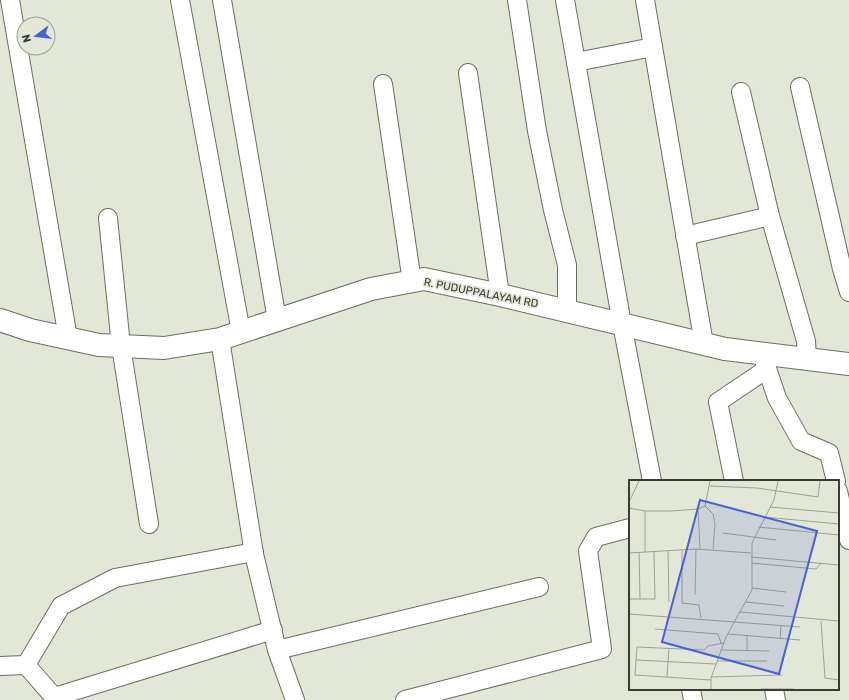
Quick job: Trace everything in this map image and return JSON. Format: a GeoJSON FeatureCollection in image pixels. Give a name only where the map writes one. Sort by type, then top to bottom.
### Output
{"type":"FeatureCollection","features":[{"type":"Feature","properties":{"kind":"main road","name":"R. PUDUPPALAYAM RD"},"geometry":{"type":"LineString","coordinates":[[0,320],[30,330],[99,345],[164,348],[220,339],[371,288],[424,279],[500,295],[622,324],[725,349],[765,361],[807,359],[849,364]]}},
{"type":"Feature","properties":{"kind":"street"},"geometry":{"type":"LineString","coordinates":[[10,0],[68,338]]}},
{"type":"Feature","properties":{"kind":"street"},"geometry":{"type":"LineString","coordinates":[[180,0],[241,332]]}},
{"type":"Feature","properties":{"kind":"street"},"geometry":{"type":"LineString","coordinates":[[222,0],[277,320]]}},
{"type":"Feature","properties":{"kind":"street"},"geometry":{"type":"LineString","coordinates":[[517,0],[537,131],[553,210],[567,265],[567,311]]}},
{"type":"Feature","properties":{"kind":"street"},"geometry":{"type":"LineString","coordinates":[[565,0],[622,324],[652,480]]}},
{"type":"Feature","properties":{"kind":"street"},"geometry":{"type":"LineString","coordinates":[[645,0],[704,344]]}},
{"type":"Feature","properties":{"kind":"street"},"geometry":{"type":"LineString","coordinates":[[576,62],[653,47]]}},
{"type":"Feature","properties":{"kind":"street"},"geometry":{"type":"LineString","coordinates":[[468,73],[500,295]]}},
{"type":"Feature","properties":{"kind":"street"},"geometry":{"type":"LineString","coordinates":[[383,84],[412,282]]}},
{"type":"Feature","properties":{"kind":"street"},"geometry":{"type":"LineString","coordinates":[[800,87],[842,269],[849,292]]}},
{"type":"Feature","properties":{"kind":"street"},"geometry":{"type":"LineString","coordinates":[[742,92],[770,216],[806,341],[807,359]]}},
{"type":"Feature","properties":{"kind":"street"},"geometry":{"type":"LineString","coordinates":[[685,236],[770,216]]}},
{"type":"Feature","properties":{"kind":"street"},"geometry":{"type":"LineString","coordinates":[[108,218],[121,346],[149,524]]}},
{"type":"Feature","properties":{"kind":"street"},"geometry":{"type":"LineString","coordinates":[[220,339],[254,552],[277,650],[295,700]]}},
{"type":"Feature","properties":{"kind":"street"},"geometry":{"type":"LineString","coordinates":[[734,480],[718,402],[765,361],[777,398],[801,441],[829,453],[836,480]]}},
{"type":"Feature","properties":{"kind":"street"},"geometry":{"type":"LineString","coordinates":[[839,495],[849,540]]}},
{"type":"Feature","properties":{"kind":"street"},"geometry":{"type":"LineString","coordinates":[[405,700],[602,649],[588,551],[596,537],[629,528]]}},
{"type":"Feature","properties":{"kind":"street"},"geometry":{"type":"LineString","coordinates":[[26,665],[61,606],[115,578],[254,552]]}},
{"type":"Feature","properties":{"kind":"street"},"geometry":{"type":"LineString","coordinates":[[277,650],[539,587]]}},
{"type":"Feature","properties":{"kind":"street"},"geometry":{"type":"LineString","coordinates":[[26,665],[54,698],[272,630]]}},
{"type":"Feature","properties":{"kind":"street"},"geometry":{"type":"LineString","coordinates":[[0,666],[26,665]]}},
{"type":"Feature","properties":{"kind":"street"},"geometry":{"type":"LineString","coordinates":[[691,690],[693,700]]}},
{"type":"Feature","properties":{"kind":"street"},"geometry":{"type":"LineString","coordinates":[[774,690],[776,700]]}}]}
